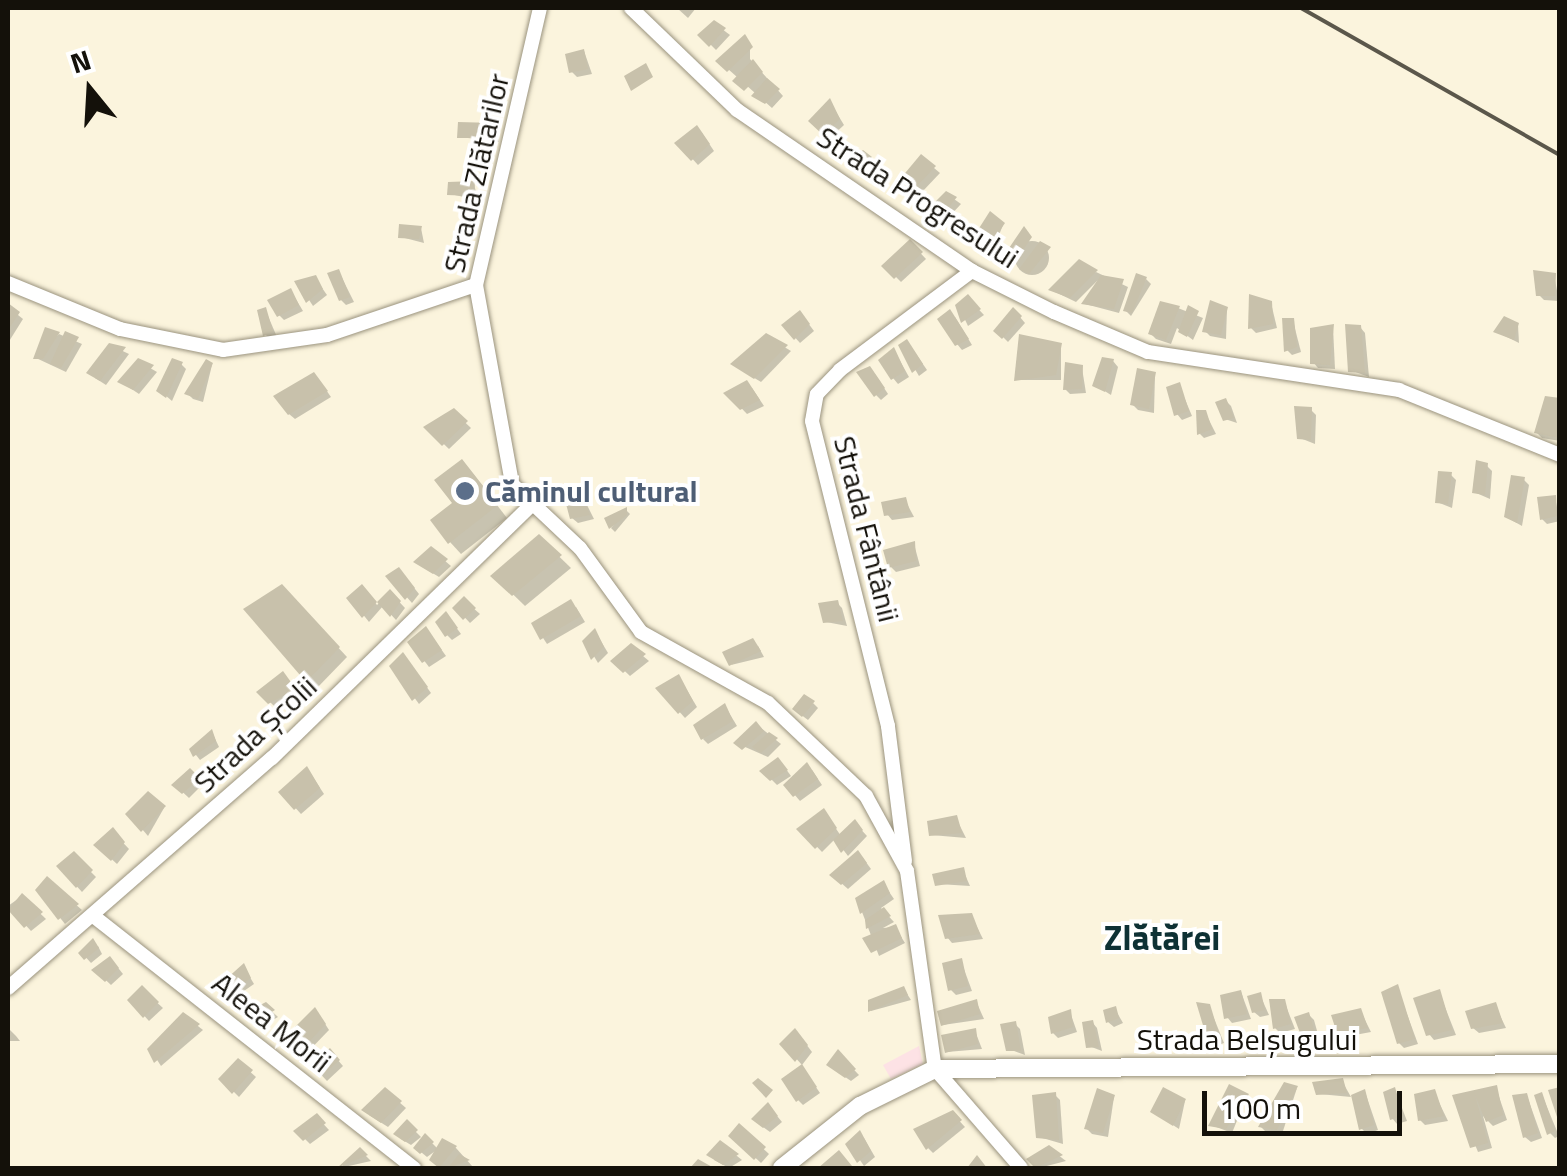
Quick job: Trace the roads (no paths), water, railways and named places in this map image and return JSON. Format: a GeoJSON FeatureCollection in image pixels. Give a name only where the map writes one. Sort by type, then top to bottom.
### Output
{"type":"FeatureCollection","features":[{"type":"Feature","properties":{"kind":"main road","name":"Strada Belșugului"},"geometry":{"type":"LineString","coordinates":[[935,1069],[1560,1064]]}},
{"type":"Feature","properties":{"kind":"main road"},"geometry":{"type":"LineString","coordinates":[[782,1168],[860,1106],[935,1069]]}},
{"type":"Feature","properties":{"kind":"street","name":"Strada Zlătarilor"},"geometry":{"type":"LineString","coordinates":[[540,8],[476,285],[503,454],[529,507],[580,548],[641,632],[768,703],[818,745],[866,796],[906,871],[935,1069]]}},
{"type":"Feature","properties":{"kind":"street","name":"Strada Progresului"},"geometry":{"type":"LineString","coordinates":[[632,8],[738,110],[972,271],[1148,352],[1399,390],[1560,455]]}},
{"type":"Feature","properties":{"kind":"street","name":"Strada Fântânii"},"geometry":{"type":"LineString","coordinates":[[906,871],[888,726],[812,421],[817,394],[840,370],[972,271]]}},
{"type":"Feature","properties":{"kind":"street"},"geometry":{"type":"LineString","coordinates":[[8,283],[120,329],[224,350],[328,334],[476,285]]}},
{"type":"Feature","properties":{"kind":"street","name":"Strada Școlii"},"geometry":{"type":"LineString","coordinates":[[8,988],[96,918],[529,507]]}},
{"type":"Feature","properties":{"kind":"street","name":"Aleea Morii"},"geometry":{"type":"LineString","coordinates":[[96,918],[414,1168]]}},
{"type":"Feature","properties":{"kind":"street"},"geometry":{"type":"LineString","coordinates":[[935,1069],[1020,1168]]}},
{"type":"Feature","properties":{"kind":"railway"},"geometry":{"type":"LineString","coordinates":[[1301,8],[1560,155]]}},
{"type":"Feature","properties":{"kind":"place","name":"Căminul cultural"},"geometry":{"type":"Point","coordinates":[465,491]}},
{"type":"Feature","properties":{"kind":"district","name":"Zlătărei"},"geometry":{"type":"Point","coordinates":[1162,937]}}]}
